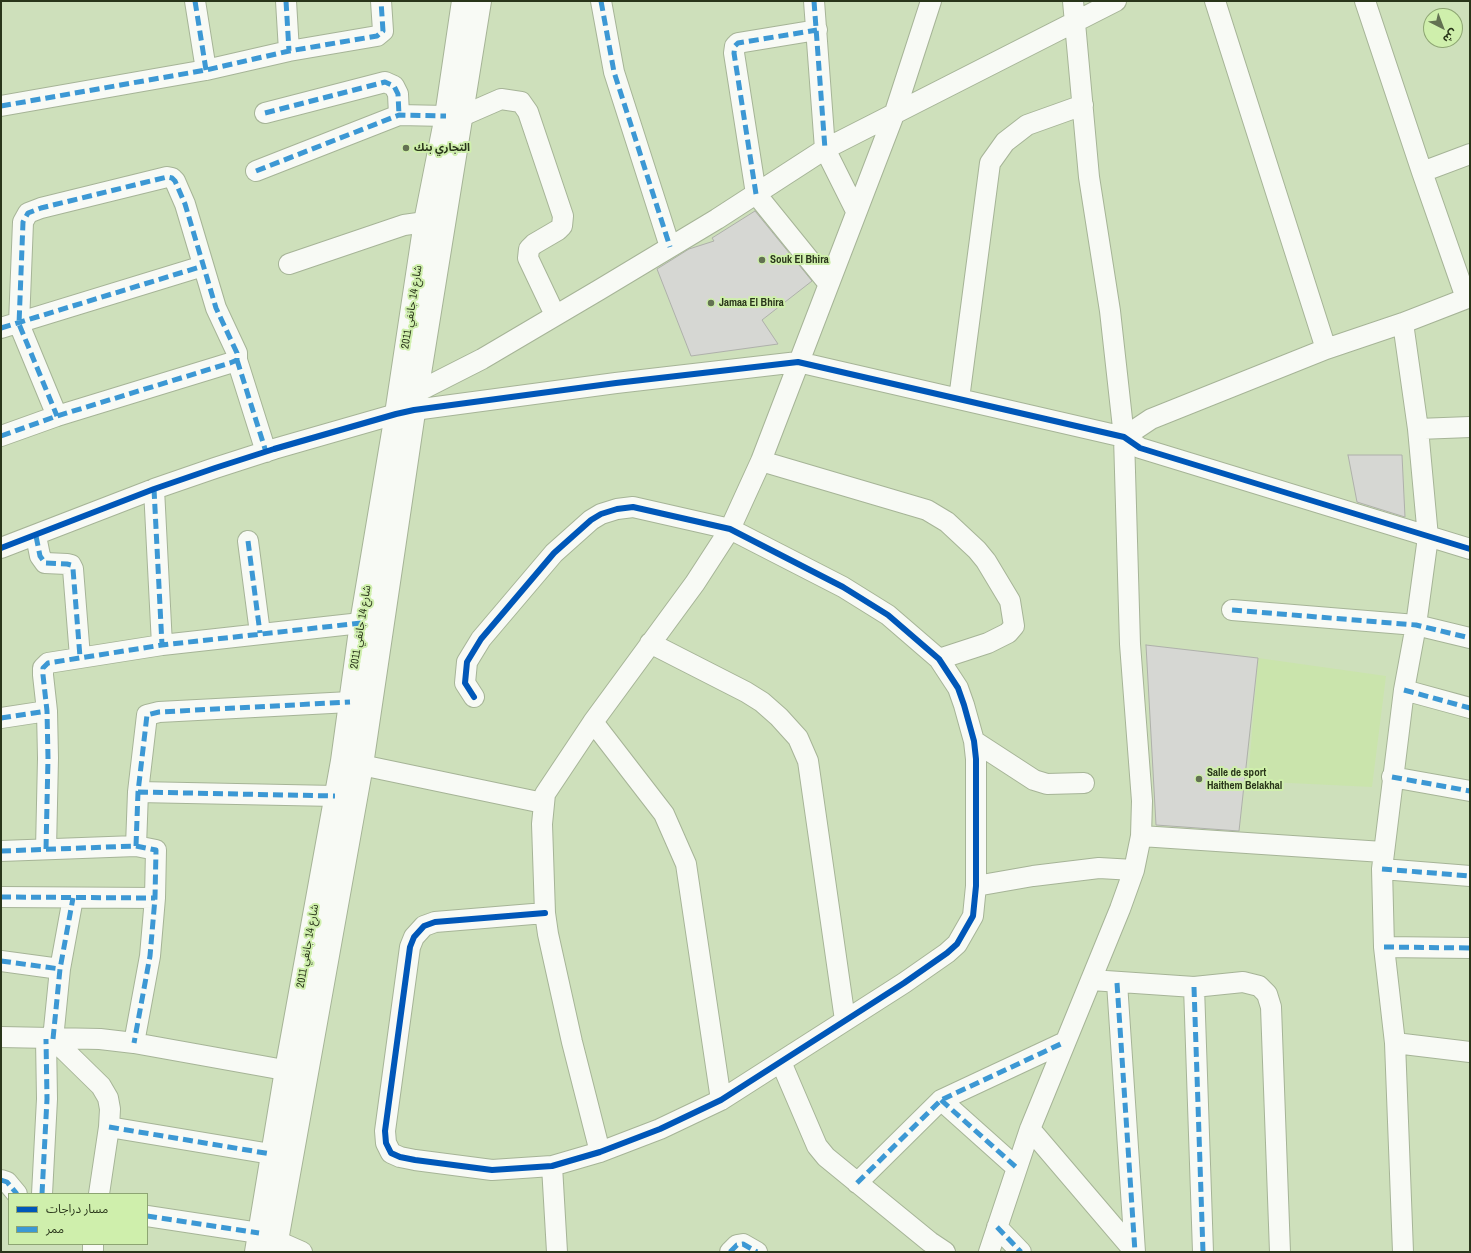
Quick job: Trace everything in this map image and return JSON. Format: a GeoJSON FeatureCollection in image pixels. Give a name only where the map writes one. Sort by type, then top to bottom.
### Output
{"type":"FeatureCollection","features":[{"type":"Feature","properties":{"kind":"main road","name":"شارع 14 جانفي 2011"},"geometry":{"type":"LineString","coordinates":[[267,1245],[307,1074],[352,763],[454,116],[463,1]]}},
{"type":"Feature","properties":{"kind":"main road","name":"شارع 14 جانفي 2011"},"geometry":{"type":"LineString","coordinates":[[267,1245],[271,1154],[335,796],[352,763],[350,702],[362,623],[409,405],[425,222],[454,116],[480,1]]}},
{"type":"Feature","properties":{"kind":"street"},"geometry":{"type":"LineString","coordinates":[[195,1],[206,70]]}},
{"type":"Feature","properties":{"kind":"street"},"geometry":{"type":"LineString","coordinates":[[286,1],[289,51]]}},
{"type":"Feature","properties":{"kind":"street"},"geometry":{"type":"LineString","coordinates":[[1,106],[206,70],[289,51],[377,36],[383,31],[381,1]]}},
{"type":"Feature","properties":{"kind":"street"},"geometry":{"type":"LineString","coordinates":[[601,1],[614,72],[670,247]]}},
{"type":"Feature","properties":{"kind":"street"},"geometry":{"type":"LineString","coordinates":[[814,1],[825,149],[856,212]]}},
{"type":"Feature","properties":{"kind":"street"},"geometry":{"type":"LineString","coordinates":[[600,1152],[572,1042],[545,913],[542,824],[543,803],[548,789],[592,722],[695,583],[730,529],[761,461],[828,283],[895,112],[931,1]]}},
{"type":"Feature","properties":{"kind":"street"},"geometry":{"type":"LineString","coordinates":[[989,1252],[996,1227],[1030,1129],[1120,909],[1134,870],[1141,836],[1142,801],[1130,644],[1124,437],[1110,310],[1089,177],[1073,1]]}},
{"type":"Feature","properties":{"kind":"street"},"geometry":{"type":"LineString","coordinates":[[409,405],[482,358],[670,247],[825,149],[895,112],[1116,1]]}},
{"type":"Feature","properties":{"kind":"street"},"geometry":{"type":"LineString","coordinates":[[1215,1],[1326,349]]}},
{"type":"Feature","properties":{"kind":"street"},"geometry":{"type":"LineString","coordinates":[[1124,437],[1151,419],[1326,349],[1403,323],[1468,298],[1422,172],[1365,1]]}},
{"type":"Feature","properties":{"kind":"street"},"geometry":{"type":"LineString","coordinates":[[817,30],[738,43],[735,46],[734,53],[756,194],[828,283]]}},
{"type":"Feature","properties":{"kind":"street"},"geometry":{"type":"LineString","coordinates":[[265,113],[385,82],[394,86],[398,94],[399,115]]}},
{"type":"Feature","properties":{"kind":"street"},"geometry":{"type":"LineString","coordinates":[[256,171],[399,115],[454,116],[501,98],[521,102],[528,112],[563,216],[562,226],[558,230],[534,244],[529,249],[528,258],[555,315]]}},
{"type":"Feature","properties":{"kind":"street"},"geometry":{"type":"LineString","coordinates":[[959,399],[990,163],[1005,142],[1027,125],[1083,105]]}},
{"type":"Feature","properties":{"kind":"street"},"geometry":{"type":"LineString","coordinates":[[1422,172],[1470,154]]}},
{"type":"Feature","properties":{"kind":"street"},"geometry":{"type":"LineString","coordinates":[[57,416],[10,326],[23,222],[28,213],[41,208],[167,177],[172,178],[175,181],[185,204],[216,308],[237,353],[237,360],[266,452]]}},
{"type":"Feature","properties":{"kind":"street"},"geometry":{"type":"LineString","coordinates":[[289,264],[404,225],[425,222]]}},
{"type":"Feature","properties":{"kind":"street"},"geometry":{"type":"LineString","coordinates":[[10,326],[203,266]]}},
{"type":"Feature","properties":{"kind":"street"},"geometry":{"type":"LineString","coordinates":[[1403,323],[1418,429],[1428,537],[1416,625],[1404,690],[1392,777],[1383,860],[1384,947],[1395,1043],[1403,1252]]}},
{"type":"Feature","properties":{"kind":"street"},"geometry":{"type":"LineString","coordinates":[[1,436],[57,416],[237,360]]}},
{"type":"Feature","properties":{"kind":"street"},"geometry":{"type":"LineString","coordinates":[[1,548],[36,536],[154,489],[409,405],[798,362],[1124,437],[1140,448],[1470,549]]}},
{"type":"Feature","properties":{"kind":"street"},"geometry":{"type":"LineString","coordinates":[[1418,429],[1470,427]]}},
{"type":"Feature","properties":{"kind":"street"},"geometry":{"type":"LineString","coordinates":[[761,461],[927,510],[947,522],[977,550],[986,561],[1010,601],[1014,626],[1008,633],[988,643],[939,659]]}},
{"type":"Feature","properties":{"kind":"street"},"geometry":{"type":"LineString","coordinates":[[154,489],[162,645]]}},
{"type":"Feature","properties":{"kind":"street"},"geometry":{"type":"LineString","coordinates":[[474,697],[464,683],[467,662],[476,645],[554,553],[591,520],[601,514],[617,509],[633,507],[730,529],[843,588],[888,615],[939,659],[958,688],[974,741],[977,809],[976,886],[973,916],[958,944],[904,983],[721,1100],[697,1113],[660,1129],[600,1152],[552,1166],[492,1170],[407,1159],[391,1153],[386,1143],[385,1131],[410,947],[414,936],[424,926],[435,922],[545,913]]}},
{"type":"Feature","properties":{"kind":"street"},"geometry":{"type":"LineString","coordinates":[[36,536],[40,556],[45,563],[67,564],[71,565],[73,569],[80,657]]}},
{"type":"Feature","properties":{"kind":"street"},"geometry":{"type":"LineString","coordinates":[[248,541],[260,633]]}},
{"type":"Feature","properties":{"kind":"street"},"geometry":{"type":"LineString","coordinates":[[1232,610],[1416,625],[1470,638]]}},
{"type":"Feature","properties":{"kind":"street"},"geometry":{"type":"LineString","coordinates":[[46,848],[48,758],[43,668],[48,664],[80,657],[162,645],[260,633],[362,623]]}},
{"type":"Feature","properties":{"kind":"street"},"geometry":{"type":"LineString","coordinates":[[650,643],[746,692],[762,702],[779,717],[798,738],[808,761],[844,1020]]}},
{"type":"Feature","properties":{"kind":"street"},"geometry":{"type":"LineString","coordinates":[[1404,690],[1470,708]]}},
{"type":"Feature","properties":{"kind":"street"},"geometry":{"type":"LineString","coordinates":[[136,846],[138,792],[147,715],[159,712],[350,702]]}},
{"type":"Feature","properties":{"kind":"street"},"geometry":{"type":"LineString","coordinates":[[1,718],[46,711]]}},
{"type":"Feature","properties":{"kind":"street"},"geometry":{"type":"LineString","coordinates":[[592,722],[664,814],[686,864],[721,1100]]}},
{"type":"Feature","properties":{"kind":"street"},"geometry":{"type":"LineString","coordinates":[[974,741],[1034,780],[1047,784],[1084,783]]}},
{"type":"Feature","properties":{"kind":"street"},"geometry":{"type":"LineString","coordinates":[[352,763],[543,803]]}},
{"type":"Feature","properties":{"kind":"street"},"geometry":{"type":"LineString","coordinates":[[1392,777],[1470,791]]}},
{"type":"Feature","properties":{"kind":"street"},"geometry":{"type":"LineString","coordinates":[[138,792],[335,796]]}},
{"type":"Feature","properties":{"kind":"street"},"geometry":{"type":"LineString","coordinates":[[1141,836],[1383,860],[1470,876]]}},
{"type":"Feature","properties":{"kind":"street"},"geometry":{"type":"LineString","coordinates":[[1,850],[136,846],[156,850],[156,898],[150,956],[134,1043]]}},
{"type":"Feature","properties":{"kind":"street"},"geometry":{"type":"LineString","coordinates":[[976,886],[1033,876],[1099,868],[1134,870]]}},
{"type":"Feature","properties":{"kind":"street"},"geometry":{"type":"LineString","coordinates":[[1,897],[156,898]]}},
{"type":"Feature","properties":{"kind":"street"},"geometry":{"type":"LineString","coordinates":[[42,1193],[49,1039],[73,898]]}},
{"type":"Feature","properties":{"kind":"street"},"geometry":{"type":"LineString","coordinates":[[1384,947],[1470,948]]}},
{"type":"Feature","properties":{"kind":"street"},"geometry":{"type":"LineString","coordinates":[[1,961],[60,969]]}},
{"type":"Feature","properties":{"kind":"street"},"geometry":{"type":"LineString","coordinates":[[1091,980],[1117,983],[1194,987],[1243,982],[1259,986],[1267,994],[1271,1007],[1280,1252]]}},
{"type":"Feature","properties":{"kind":"street"},"geometry":{"type":"LineString","coordinates":[[1117,983],[1135,1252]]}},
{"type":"Feature","properties":{"kind":"street"},"geometry":{"type":"LineString","coordinates":[[1194,987],[1203,1252]]}},
{"type":"Feature","properties":{"kind":"street"},"geometry":{"type":"LineString","coordinates":[[1,1037],[100,1039],[134,1043],[307,1074]]}},
{"type":"Feature","properties":{"kind":"street"},"geometry":{"type":"LineString","coordinates":[[49,1039],[101,1086],[108,1098],[110,1109],[109,1127],[99,1193]]}},
{"type":"Feature","properties":{"kind":"street"},"geometry":{"type":"LineString","coordinates":[[857,1183],[941,1100],[1065,1042]]}},
{"type":"Feature","properties":{"kind":"street"},"geometry":{"type":"LineString","coordinates":[[1395,1043],[1470,1052]]}},
{"type":"Feature","properties":{"kind":"street"},"geometry":{"type":"LineString","coordinates":[[781,1062],[817,1146],[826,1157],[932,1249]]}},
{"type":"Feature","properties":{"kind":"street"},"geometry":{"type":"LineString","coordinates":[[941,1100],[1017,1168]]}},
{"type":"Feature","properties":{"kind":"street"},"geometry":{"type":"LineString","coordinates":[[109,1127],[271,1154]]}},
{"type":"Feature","properties":{"kind":"street"},"geometry":{"type":"LineString","coordinates":[[1030,1129],[1135,1252]]}},
{"type":"Feature","properties":{"kind":"street"},"geometry":{"type":"LineString","coordinates":[[552,1166],[557,1252]]}},
{"type":"Feature","properties":{"kind":"street"},"geometry":{"type":"LineString","coordinates":[[1,1180],[7,1182],[16,1193]]}},
{"type":"Feature","properties":{"kind":"street"},"geometry":{"type":"LineString","coordinates":[[148,1216],[302,1252]]}},
{"type":"Feature","properties":{"kind":"street"},"geometry":{"type":"LineString","coordinates":[[996,1227],[1021,1252]]}},
{"type":"Feature","properties":{"kind":"street"},"geometry":{"type":"LineString","coordinates":[[730,1252],[737,1245],[743,1244],[757,1252]]}},
{"type":"Feature","properties":{"kind":"shaded area"},"geometry":{"type":"Polygon","coordinates":[[[1258,658],[1386,676],[1372,787],[1248,781],[1258,658]]]}},
{"type":"Feature","properties":{"kind":"building"},"geometry":{"type":"Polygon","coordinates":[[[755,211],[812,281],[762,320],[778,344],[691,356],[657,269],[689,249],[714,241],[712,238],[755,211]]]}},
{"type":"Feature","properties":{"kind":"building"},"geometry":{"type":"Polygon","coordinates":[[[1348,455],[1402,455],[1405,517],[1357,502],[1348,455]]]}},
{"type":"Feature","properties":{"kind":"building","name":"Salle de sport Haithem Belakhal"},"geometry":{"type":"Polygon","coordinates":[[[1146,645],[1258,658],[1239,831],[1156,825],[1146,645]]]}},
{"type":"Feature","properties":{"kind":"marked path"},"geometry":{"type":"LineString","coordinates":[[195,1],[206,70]]}},
{"type":"Feature","properties":{"kind":"marked path"},"geometry":{"type":"LineString","coordinates":[[286,1],[289,51]]}},
{"type":"Feature","properties":{"kind":"marked path"},"geometry":{"type":"LineString","coordinates":[[1,106],[206,70],[289,51],[377,36],[383,31],[381,1]]}},
{"type":"Feature","properties":{"kind":"marked path"},"geometry":{"type":"LineString","coordinates":[[601,1],[614,72],[670,247]]}},
{"type":"Feature","properties":{"kind":"marked path"},"geometry":{"type":"LineString","coordinates":[[814,1],[825,149]]}},
{"type":"Feature","properties":{"kind":"marked path"},"geometry":{"type":"LineString","coordinates":[[756,194],[734,53],[735,46],[738,43],[817,30]]}},
{"type":"Feature","properties":{"kind":"marked path"},"geometry":{"type":"LineString","coordinates":[[265,113],[385,82],[394,86],[398,94],[399,115]]}},
{"type":"Feature","properties":{"kind":"marked path"},"geometry":{"type":"LineString","coordinates":[[256,171],[399,115],[446,116]]}},
{"type":"Feature","properties":{"kind":"marked path"},"geometry":{"type":"LineString","coordinates":[[1,436],[57,416],[237,360],[237,353],[216,308],[185,204],[175,181],[172,178],[167,177],[41,208],[28,213],[23,222],[19,324],[57,416]]}},
{"type":"Feature","properties":{"kind":"marked path"},"geometry":{"type":"LineString","coordinates":[[1,328],[203,266]]}},
{"type":"Feature","properties":{"kind":"marked path"},"geometry":{"type":"LineString","coordinates":[[237,360],[266,452]]}},
{"type":"Feature","properties":{"kind":"marked path"},"geometry":{"type":"LineString","coordinates":[[154,489],[162,645]]}},
{"type":"Feature","properties":{"kind":"marked path"},"geometry":{"type":"LineString","coordinates":[[36,536],[40,556],[45,563],[67,564],[71,565],[73,569],[80,657]]}},
{"type":"Feature","properties":{"kind":"marked path"},"geometry":{"type":"LineString","coordinates":[[248,541],[260,633]]}},
{"type":"Feature","properties":{"kind":"marked path"},"geometry":{"type":"LineString","coordinates":[[1232,610],[1416,625],[1470,638]]}},
{"type":"Feature","properties":{"kind":"marked path"},"geometry":{"type":"LineString","coordinates":[[46,849],[48,758],[47,711],[43,668],[48,663],[162,645],[361,623]]}},
{"type":"Feature","properties":{"kind":"marked path"},"geometry":{"type":"LineString","coordinates":[[1404,690],[1470,708]]}},
{"type":"Feature","properties":{"kind":"marked path"},"geometry":{"type":"LineString","coordinates":[[136,846],[138,792],[147,715],[159,712],[350,702]]}},
{"type":"Feature","properties":{"kind":"marked path"},"geometry":{"type":"LineString","coordinates":[[1,718],[47,711]]}},
{"type":"Feature","properties":{"kind":"marked path"},"geometry":{"type":"LineString","coordinates":[[1392,777],[1470,791]]}},
{"type":"Feature","properties":{"kind":"marked path"},"geometry":{"type":"LineString","coordinates":[[138,792],[335,796]]}},
{"type":"Feature","properties":{"kind":"marked path"},"geometry":{"type":"LineString","coordinates":[[1,851],[136,846],[156,850],[155,898],[150,956],[134,1043]]}},
{"type":"Feature","properties":{"kind":"marked path"},"geometry":{"type":"LineString","coordinates":[[1382,869],[1470,876]]}},
{"type":"Feature","properties":{"kind":"marked path"},"geometry":{"type":"LineString","coordinates":[[1,897],[155,898]]}},
{"type":"Feature","properties":{"kind":"marked path"},"geometry":{"type":"LineString","coordinates":[[53,1039],[60,969],[73,898]]}},
{"type":"Feature","properties":{"kind":"marked path"},"geometry":{"type":"LineString","coordinates":[[1384,947],[1470,948]]}},
{"type":"Feature","properties":{"kind":"marked path"},"geometry":{"type":"LineString","coordinates":[[1,961],[60,969]]}},
{"type":"Feature","properties":{"kind":"marked path"},"geometry":{"type":"LineString","coordinates":[[1117,983],[1135,1252]]}},
{"type":"Feature","properties":{"kind":"marked path"},"geometry":{"type":"LineString","coordinates":[[1194,987],[1203,1252]]}},
{"type":"Feature","properties":{"kind":"marked path"},"geometry":{"type":"LineString","coordinates":[[42,1193],[47,1099],[46,1039]]}},
{"type":"Feature","properties":{"kind":"marked path"},"geometry":{"type":"LineString","coordinates":[[857,1183],[941,1100],[1065,1042]]}},
{"type":"Feature","properties":{"kind":"marked path"},"geometry":{"type":"LineString","coordinates":[[941,1100],[1017,1168]]}},
{"type":"Feature","properties":{"kind":"marked path"},"geometry":{"type":"LineString","coordinates":[[109,1127],[271,1154]]}},
{"type":"Feature","properties":{"kind":"marked path"},"geometry":{"type":"LineString","coordinates":[[1,1180],[7,1182],[16,1193]]}},
{"type":"Feature","properties":{"kind":"marked path"},"geometry":{"type":"LineString","coordinates":[[148,1216],[259,1233]]}},
{"type":"Feature","properties":{"kind":"marked path"},"geometry":{"type":"LineString","coordinates":[[997,1227],[1021,1252]]}},
{"type":"Feature","properties":{"kind":"marked path"},"geometry":{"type":"LineString","coordinates":[[730,1252],[737,1245],[743,1244],[757,1252]]}},
{"type":"Feature","properties":{"kind":"cycle path"},"geometry":{"type":"LineString","coordinates":[[1,548],[154,489],[215,468],[274,449],[396,414],[414,410],[616,383],[798,362],[1124,437],[1140,448],[1470,549]]}},
{"type":"Feature","properties":{"kind":"cycle path"},"geometry":{"type":"LineString","coordinates":[[474,697],[465,683],[467,662],[481,639],[554,553],[591,520],[601,514],[617,509],[633,507],[730,529],[843,587],[888,615],[939,659],[958,688],[964,705],[974,741],[976,759],[976,886],[973,916],[957,944],[947,953],[904,983],[721,1100],[660,1129],[600,1152],[552,1166],[492,1170],[415,1160],[400,1157],[391,1153],[386,1143],[385,1131],[410,947],[414,937],[424,926],[435,922],[545,913]]}},
{"type":"Feature","properties":{"kind":"place","name":"التجاري بنك"},"geometry":{"type":"Point","coordinates":[406,148]}},
{"type":"Feature","properties":{"kind":"place","name":"Souk El Bhira"},"geometry":{"type":"Point","coordinates":[762,260]}},
{"type":"Feature","properties":{"kind":"place","name":"Jamaa El Bhira"},"geometry":{"type":"Point","coordinates":[711,303]}},
{"type":"Feature","properties":{"kind":"place","name":"Salle de sport Haithem Belakhal"},"geometry":{"type":"Point","coordinates":[1199,779]}}]}
